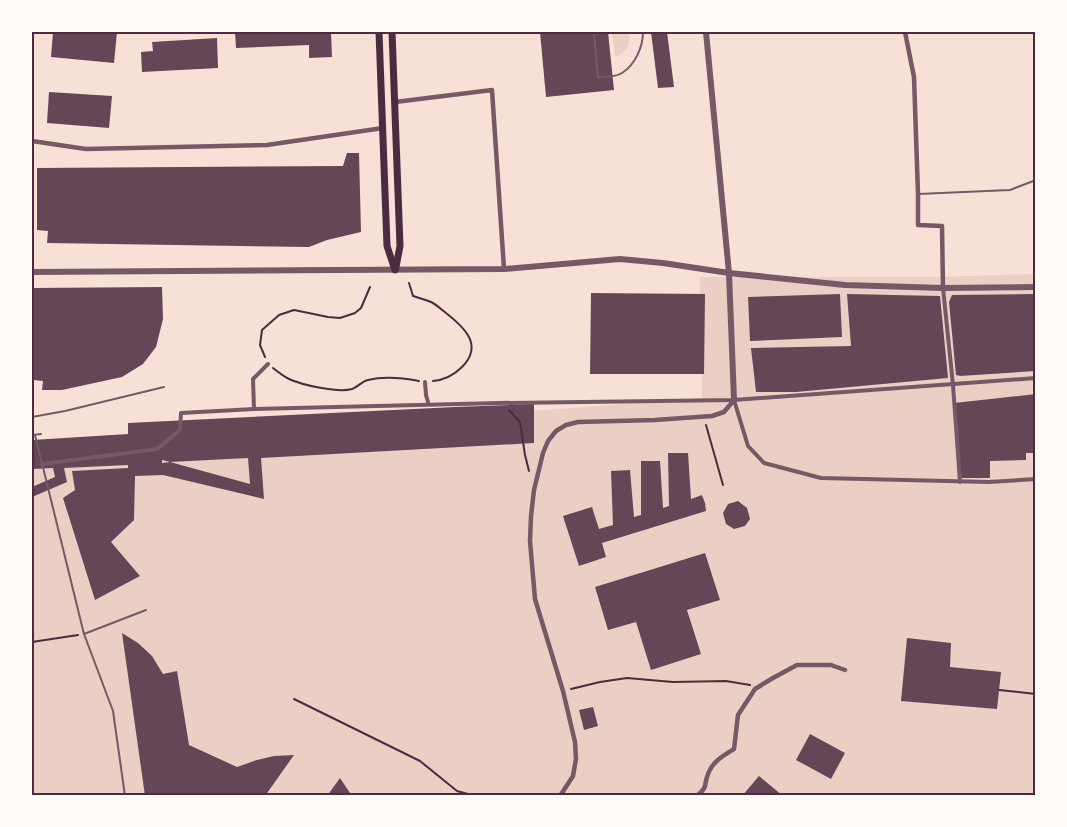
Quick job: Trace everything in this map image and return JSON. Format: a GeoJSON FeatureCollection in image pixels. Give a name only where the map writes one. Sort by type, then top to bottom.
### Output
{"type":"FeatureCollection","features":[{"type":"Feature","properties":{"kind":"main road"},"geometry":{"type":"LineString","coordinates":[[379,32],[387,246],[395,270]]}},
{"type":"Feature","properties":{"kind":"main road"},"geometry":{"type":"LineString","coordinates":[[392,32],[399,246],[395,270]]}},
{"type":"Feature","properties":{"kind":"street"},"geometry":{"type":"LineString","coordinates":[[706,32],[729,273],[734,400],[748,446],[764,463],[821,478],[960,482],[1035,479]]}},
{"type":"Feature","properties":{"kind":"street"},"geometry":{"type":"LineString","coordinates":[[905,32],[914,77],[918,225],[942,226],[943,288],[960,482]]}},
{"type":"Feature","properties":{"kind":"street"},"geometry":{"type":"LineString","coordinates":[[395,102],[492,90],[504,269]]}},
{"type":"Feature","properties":{"kind":"street"},"geometry":{"type":"LineString","coordinates":[[32,141],[86,148],[267,145],[383,128]]}},
{"type":"Feature","properties":{"kind":"street"},"geometry":{"type":"LineString","coordinates":[[32,272],[504,269],[620,259],[845,285],[943,288],[1035,287]]}},
{"type":"Feature","properties":{"kind":"street"},"geometry":{"type":"LineString","coordinates":[[254,409],[253,379],[268,364]]}},
{"type":"Feature","properties":{"kind":"street"},"geometry":{"type":"LineString","coordinates":[[42,464],[157,449],[180,430],[181,412],[510,403],[734,400],[1035,378]]}},
{"type":"Feature","properties":{"kind":"street"},"geometry":{"type":"LineString","coordinates":[[425,382],[428,402]]}},
{"type":"Feature","properties":{"kind":"street"},"geometry":{"type":"LineString","coordinates":[[561,795],[573,776],[576,759],[575,742],[563,691],[535,599],[530,541],[534,490],[548,441],[556,431],[578,422],[712,416],[724,412],[734,400]]}},
{"type":"Feature","properties":{"kind":"street"},"geometry":{"type":"LineString","coordinates":[[697,795],[705,789],[708,771],[719,758],[734,749],[738,715],[755,689],[797,665],[831,665],[845,670]]}},
{"type":"Feature","properties":{"kind":"lane"},"geometry":{"type":"LineString","coordinates":[[594,32],[598,77],[621,74],[635,60],[643,43],[643,32]]}},
{"type":"Feature","properties":{"kind":"lane"},"geometry":{"type":"LineString","coordinates":[[918,194],[1010,190],[1035,180]]}},
{"type":"Feature","properties":{"kind":"lane"},"geometry":{"type":"LineString","coordinates":[[32,417],[164,387]]}},
{"type":"Feature","properties":{"kind":"lane"},"geometry":{"type":"LineString","coordinates":[[41,434],[33,435],[84,634],[113,711],[126,795]]}},
{"type":"Feature","properties":{"kind":"lane"},"geometry":{"type":"LineString","coordinates":[[84,634],[146,610]]}},
{"type":"Feature","properties":{"kind":"path"},"geometry":{"type":"LineString","coordinates":[[370,287],[361,308],[355,314],[340,318],[294,310],[279,315],[262,330],[260,345],[268,364],[289,378],[337,390],[353,389],[366,380],[384,378],[425,382],[442,380],[468,361],[473,346],[469,335],[460,323],[432,303],[413,296],[409,283]]}},
{"type":"Feature","properties":{"kind":"path"},"geometry":{"type":"LineString","coordinates":[[506,407],[520,422],[530,472]]}},
{"type":"Feature","properties":{"kind":"path"},"geometry":{"type":"LineString","coordinates":[[703,417],[723,485]]}},
{"type":"Feature","properties":{"kind":"path"},"geometry":{"type":"LineString","coordinates":[[32,642],[84,634]]}},
{"type":"Feature","properties":{"kind":"path"},"geometry":{"type":"LineString","coordinates":[[563,691],[627,678],[673,682],[726,681],[759,686]]}},
{"type":"Feature","properties":{"kind":"path"},"geometry":{"type":"LineString","coordinates":[[999,690],[1035,694]]}},
{"type":"Feature","properties":{"kind":"path"},"geometry":{"type":"LineString","coordinates":[[294,699],[420,761],[457,791],[475,795]]}},
{"type":"Feature","properties":{"kind":"shaded area"},"geometry":{"type":"Polygon","coordinates":[[[612,32],[630,32],[627,48],[615,57],[612,32]]]}},
{"type":"Feature","properties":{"kind":"shaded area"},"geometry":{"type":"Polygon","coordinates":[[[1035,274],[1035,795],[32,796],[32,459],[114,443],[702,398],[700,277],[934,277],[1035,274]]]}},
{"type":"Feature","properties":{"kind":"building"},"geometry":{"type":"Polygon","coordinates":[[[53,32],[117,32],[114,63],[51,57],[53,32]]]}},
{"type":"Feature","properties":{"kind":"building"},"geometry":{"type":"Polygon","coordinates":[[[235,32],[331,32],[332,57],[309,58],[309,45],[236,48],[235,32]]]}},
{"type":"Feature","properties":{"kind":"building"},"geometry":{"type":"Polygon","coordinates":[[[540,32],[608,32],[614,90],[546,97],[540,32]]]}},
{"type":"Feature","properties":{"kind":"building"},"geometry":{"type":"Polygon","coordinates":[[[651,32],[667,32],[674,87],[658,88],[651,32]]]}},
{"type":"Feature","properties":{"kind":"building"},"geometry":{"type":"Polygon","coordinates":[[[217,38],[218,68],[142,72],[141,52],[153,51],[152,42],[217,38]]]}},
{"type":"Feature","properties":{"kind":"building"},"geometry":{"type":"Polygon","coordinates":[[[49,92],[112,96],[109,128],[47,123],[49,92]]]}},
{"type":"Feature","properties":{"kind":"building"},"geometry":{"type":"Polygon","coordinates":[[[347,153],[359,153],[361,232],[309,247],[47,243],[48,231],[37,230],[37,168],[343,166],[347,153]]]}},
{"type":"Feature","properties":{"kind":"building"},"geometry":{"type":"Polygon","coordinates":[[[162,287],[163,319],[156,347],[143,364],[122,377],[62,390],[42,390],[43,381],[33,380],[32,288],[162,287]]]}},
{"type":"Feature","properties":{"kind":"building"},"geometry":{"type":"Polygon","coordinates":[[[591,293],[705,294],[704,374],[590,374],[591,293]]]}},
{"type":"Feature","properties":{"kind":"building"},"geometry":{"type":"Polygon","coordinates":[[[840,294],[842,337],[750,341],[748,297],[840,294]]]}},
{"type":"Feature","properties":{"kind":"building"},"geometry":{"type":"Polygon","coordinates":[[[847,294],[940,296],[948,378],[796,392],[756,392],[751,348],[851,346],[847,294]]]}},
{"type":"Feature","properties":{"kind":"building"},"geometry":{"type":"Polygon","coordinates":[[[1036,294],[1036,371],[956,375],[949,302],[952,295],[1036,294]]]}},
{"type":"Feature","properties":{"kind":"building"},"geometry":{"type":"Polygon","coordinates":[[[1036,394],[1036,453],[1026,453],[1026,460],[990,461],[990,478],[961,478],[954,403],[1036,394]]]}},
{"type":"Feature","properties":{"kind":"building"},"geometry":{"type":"Polygon","coordinates":[[[534,404],[534,443],[261,458],[264,499],[163,475],[135,476],[134,520],[111,542],[140,576],[95,600],[63,498],[75,490],[72,471],[128,468],[128,465],[64,468],[67,482],[32,497],[32,487],[55,477],[53,468],[32,469],[32,440],[128,434],[128,423],[534,404]],[[248,458],[170,462],[250,484],[248,458]]]}},
{"type":"Feature","properties":{"kind":"building"},"geometry":{"type":"Polygon","coordinates":[[[668,453],[688,453],[691,499],[702,495],[706,511],[602,543],[606,557],[579,566],[563,516],[592,507],[599,529],[613,525],[611,471],[630,470],[634,517],[641,515],[641,461],[660,461],[663,508],[669,506],[668,453]]]}},
{"type":"Feature","properties":{"kind":"building"},"geometry":{"type":"Polygon","coordinates":[[[738,501],[747,508],[750,519],[745,526],[734,529],[726,524],[723,513],[728,504],[738,501]]]}},
{"type":"Feature","properties":{"kind":"building"},"geometry":{"type":"Polygon","coordinates":[[[705,553],[720,600],[687,610],[701,654],[651,670],[636,622],[608,630],[595,587],[705,553]]]}},
{"type":"Feature","properties":{"kind":"building"},"geometry":{"type":"Polygon","coordinates":[[[122,633],[152,656],[163,674],[177,671],[189,745],[237,767],[274,756],[294,755],[265,796],[145,796],[122,633]]]}},
{"type":"Feature","properties":{"kind":"building"},"geometry":{"type":"Polygon","coordinates":[[[907,638],[951,643],[950,667],[1001,672],[997,709],[901,701],[907,638]]]}},
{"type":"Feature","properties":{"kind":"building"},"geometry":{"type":"Polygon","coordinates":[[[593,707],[598,726],[584,730],[579,710],[593,707]]]}},
{"type":"Feature","properties":{"kind":"building"},"geometry":{"type":"Polygon","coordinates":[[[810,734],[845,753],[831,779],[796,760],[810,734]]]}},
{"type":"Feature","properties":{"kind":"building"},"geometry":{"type":"Polygon","coordinates":[[[759,776],[783,796],[742,796],[759,776]]]}},
{"type":"Feature","properties":{"kind":"building"},"geometry":{"type":"Polygon","coordinates":[[[340,778],[352,796],[327,796],[340,778]]]}}]}
